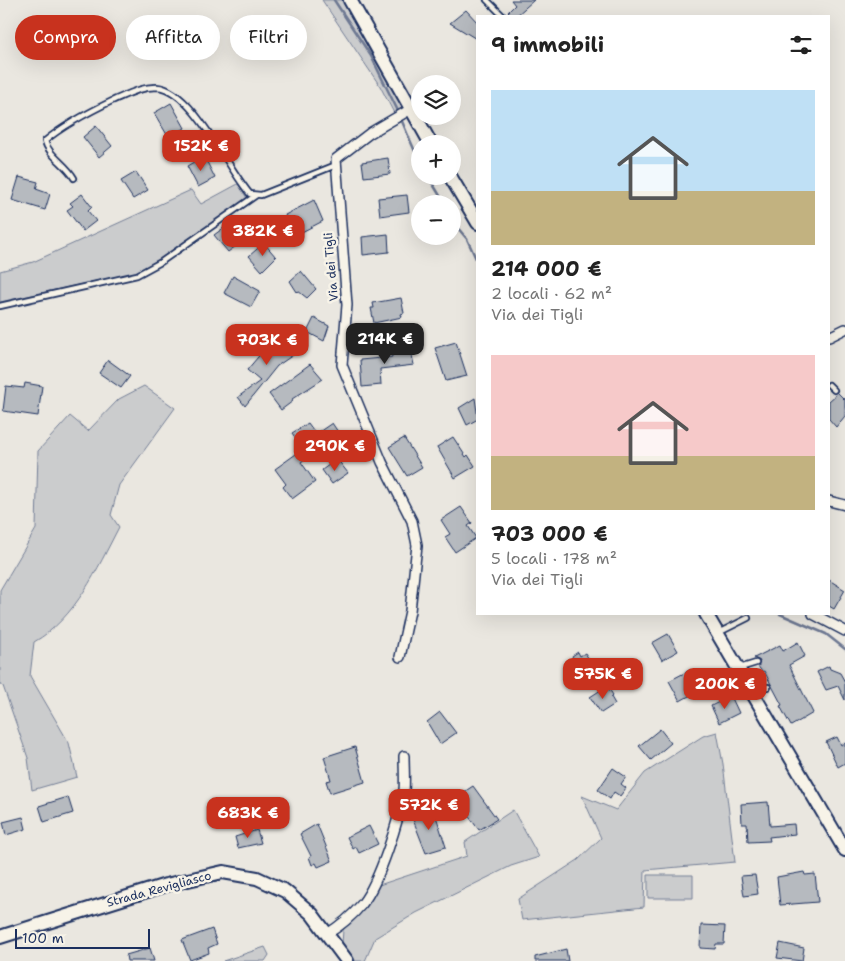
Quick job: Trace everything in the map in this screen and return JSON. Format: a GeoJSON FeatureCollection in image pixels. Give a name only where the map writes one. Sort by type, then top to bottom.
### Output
{"type":"FeatureCollection","features":[{"type":"Feature","properties":{"kind":"street"},"geometry":{"type":"LineString","coordinates":[[336,165],[336,159],[370,133],[411,109],[350,0]]}},
{"type":"Feature","properties":{"kind":"street","name":"Via dei Tigli"},"geometry":{"type":"LineString","coordinates":[[336,165],[347,305],[342,365],[382,462],[412,522],[417,544],[410,611],[400,657]]}},
{"type":"Feature","properties":{"kind":"street"},"geometry":{"type":"LineString","coordinates":[[455,185],[476,220]]}},
{"type":"Feature","properties":{"kind":"street"},"geometry":{"type":"LineString","coordinates":[[830,336],[845,329]]}},
{"type":"Feature","properties":{"kind":"street"},"geometry":{"type":"LineString","coordinates":[[830,501],[845,505]]}},
{"type":"Feature","properties":{"kind":"street"},"geometry":{"type":"LineString","coordinates":[[707,615],[845,850]]}},
{"type":"Feature","properties":{"kind":"street"},"geometry":{"type":"LineString","coordinates":[[816,615],[844,629]]}},
{"type":"Feature","properties":{"kind":"street"},"geometry":{"type":"LineString","coordinates":[[327,934],[348,919],[363,902],[372,885],[399,812],[404,790],[404,756]]}},
{"type":"Feature","properties":{"kind":"street","name":"Strada Revigliasco"},"geometry":{"type":"LineString","coordinates":[[0,937],[166,885],[223,872],[257,878],[285,891],[312,914],[347,961]]}},
{"type":"Feature","properties":{"kind":"lane"},"geometry":{"type":"LineString","coordinates":[[487,0],[501,15]]}},
{"type":"Feature","properties":{"kind":"lane"},"geometry":{"type":"LineString","coordinates":[[74,178],[68,168],[51,154],[45,141],[102,106],[131,92],[159,87],[176,95],[193,112],[245,189],[255,196]]}},
{"type":"Feature","properties":{"kind":"lane"},"geometry":{"type":"LineString","coordinates":[[0,306],[137,275],[161,262],[255,196],[336,165]]}},
{"type":"Feature","properties":{"kind":"lane"},"geometry":{"type":"LineString","coordinates":[[830,386],[834,390]]}},
{"type":"Feature","properties":{"kind":"lane"},"geometry":{"type":"LineString","coordinates":[[718,634],[748,618]]}},
{"type":"Feature","properties":{"kind":"lane"},"geometry":{"type":"LineString","coordinates":[[738,669],[756,663]]}},
{"type":"Feature","properties":{"kind":"lane"},"geometry":{"type":"LineString","coordinates":[[749,688],[768,687]]}},
{"type":"Feature","properties":{"kind":"shaded area"},"geometry":{"type":"Polygon","coordinates":[[[322,0],[342,0],[405,110],[395,115],[380,86],[322,0]]]}},
{"type":"Feature","properties":{"kind":"shaded area"},"geometry":{"type":"Polygon","coordinates":[[[238,184],[247,198],[161,258],[137,272],[0,302],[0,271],[33,262],[191,190],[201,204],[238,184]]]}},
{"type":"Feature","properties":{"kind":"shaded area"},"geometry":{"type":"Polygon","coordinates":[[[144,386],[175,408],[119,485],[111,515],[119,527],[94,576],[62,620],[34,642],[30,676],[69,743],[77,777],[32,790],[28,758],[3,686],[0,684],[0,590],[36,529],[38,451],[70,416],[88,431],[119,399],[144,386]]]}},
{"type":"Feature","properties":{"kind":"shaded area"},"geometry":{"type":"Polygon","coordinates":[[[717,732],[723,764],[735,862],[645,870],[644,907],[522,920],[518,899],[578,860],[601,838],[582,796],[616,810],[645,773],[703,736],[717,732]]]}},
{"type":"Feature","properties":{"kind":"shaded area"},"geometry":{"type":"Polygon","coordinates":[[[513,810],[539,857],[511,866],[416,913],[375,938],[365,961],[356,961],[342,944],[343,930],[367,903],[379,885],[467,856],[465,842],[513,810]]]}},
{"type":"Feature","properties":{"kind":"shaded area"},"geometry":{"type":"Polygon","coordinates":[[[648,875],[693,875],[693,898],[648,898],[648,875]]]}},
{"type":"Feature","properties":{"kind":"shaded area"},"geometry":{"type":"Polygon","coordinates":[[[265,947],[269,955],[265,961],[223,961],[265,947]]]}},
{"type":"Feature","properties":{"kind":"building"},"geometry":{"type":"Polygon","coordinates":[[[511,0],[534,0],[517,15],[511,15],[508,12],[515,5],[511,0]]]}},
{"type":"Feature","properties":{"kind":"building"},"geometry":{"type":"Polygon","coordinates":[[[466,10],[476,21],[476,39],[450,23],[466,10]]]}},
{"type":"Feature","properties":{"kind":"building"},"geometry":{"type":"Polygon","coordinates":[[[171,103],[185,128],[169,138],[154,113],[171,103]]]}},
{"type":"Feature","properties":{"kind":"building"},"geometry":{"type":"Polygon","coordinates":[[[96,126],[112,146],[99,157],[83,137],[96,126]]]}},
{"type":"Feature","properties":{"kind":"building"},"geometry":{"type":"Polygon","coordinates":[[[204,156],[215,178],[198,187],[187,166],[204,156]]]}},
{"type":"Feature","properties":{"kind":"building"},"geometry":{"type":"Polygon","coordinates":[[[388,158],[390,174],[364,177],[362,162],[388,158]]]}},
{"type":"Feature","properties":{"kind":"building"},"geometry":{"type":"Polygon","coordinates":[[[136,172],[148,190],[133,199],[121,181],[136,172]]]}},
{"type":"Feature","properties":{"kind":"building"},"geometry":{"type":"Polygon","coordinates":[[[19,177],[38,182],[36,189],[50,194],[45,210],[12,200],[19,177]]]}},
{"type":"Feature","properties":{"kind":"building"},"geometry":{"type":"Polygon","coordinates":[[[82,194],[92,207],[88,211],[96,221],[83,231],[67,210],[73,206],[70,203],[82,194]]]}},
{"type":"Feature","properties":{"kind":"building"},"geometry":{"type":"Polygon","coordinates":[[[407,195],[409,212],[380,216],[378,198],[407,195]]]}},
{"type":"Feature","properties":{"kind":"building"},"geometry":{"type":"Polygon","coordinates":[[[314,200],[323,221],[294,236],[285,215],[314,200]]]}},
{"type":"Feature","properties":{"kind":"building"},"geometry":{"type":"Polygon","coordinates":[[[229,224],[237,233],[234,235],[240,243],[228,252],[214,235],[229,224]]]}},
{"type":"Feature","properties":{"kind":"building"},"geometry":{"type":"Polygon","coordinates":[[[388,234],[389,252],[363,255],[362,237],[388,234]]]}},
{"type":"Feature","properties":{"kind":"building"},"geometry":{"type":"Polygon","coordinates":[[[264,243],[276,257],[262,271],[249,256],[264,243]]]}},
{"type":"Feature","properties":{"kind":"building"},"geometry":{"type":"Polygon","coordinates":[[[301,271],[316,289],[307,298],[297,292],[290,281],[301,271]]]}},
{"type":"Feature","properties":{"kind":"building"},"geometry":{"type":"Polygon","coordinates":[[[233,276],[260,291],[251,307],[224,293],[233,276]]]}},
{"type":"Feature","properties":{"kind":"building"},"geometry":{"type":"Polygon","coordinates":[[[401,298],[404,313],[401,314],[402,317],[374,323],[371,308],[374,308],[373,303],[401,298]]]}},
{"type":"Feature","properties":{"kind":"building"},"geometry":{"type":"Polygon","coordinates":[[[314,318],[329,326],[324,341],[307,332],[314,318]]]}},
{"type":"Feature","properties":{"kind":"building"},"geometry":{"type":"Polygon","coordinates":[[[277,341],[292,346],[296,353],[277,366],[245,406],[238,397],[260,381],[247,370],[263,351],[277,341]]]}},
{"type":"Feature","properties":{"kind":"building"},"geometry":{"type":"Polygon","coordinates":[[[456,342],[467,376],[446,381],[435,348],[456,342]]]}},
{"type":"Feature","properties":{"kind":"building"},"geometry":{"type":"Polygon","coordinates":[[[404,344],[404,347],[410,346],[414,365],[380,369],[381,385],[362,387],[360,360],[392,357],[391,346],[404,344]]]}},
{"type":"Feature","properties":{"kind":"building"},"geometry":{"type":"Polygon","coordinates":[[[108,360],[130,376],[121,388],[99,373],[108,360]]]}},
{"type":"Feature","properties":{"kind":"building"},"geometry":{"type":"Polygon","coordinates":[[[310,364],[323,379],[292,399],[293,401],[281,410],[269,394],[310,364]]]}},
{"type":"Feature","properties":{"kind":"building"},"geometry":{"type":"Polygon","coordinates":[[[25,383],[42,386],[38,416],[3,411],[6,386],[24,388],[25,383]]]}},
{"type":"Feature","properties":{"kind":"building"},"geometry":{"type":"Polygon","coordinates":[[[838,393],[845,400],[845,416],[836,427],[830,420],[830,400],[838,393]]]}},
{"type":"Feature","properties":{"kind":"building"},"geometry":{"type":"Polygon","coordinates":[[[475,398],[476,420],[467,425],[459,408],[475,398]]]}},
{"type":"Feature","properties":{"kind":"building"},"geometry":{"type":"Polygon","coordinates":[[[308,423],[316,434],[332,423],[342,438],[322,452],[319,449],[301,462],[315,482],[292,499],[283,487],[286,484],[275,469],[303,449],[292,433],[308,423]]]}},
{"type":"Feature","properties":{"kind":"building"},"geometry":{"type":"Polygon","coordinates":[[[453,437],[466,457],[468,455],[475,466],[455,478],[437,447],[453,437]]]}},
{"type":"Feature","properties":{"kind":"building"},"geometry":{"type":"Polygon","coordinates":[[[404,438],[422,467],[407,476],[389,447],[404,438]]]}},
{"type":"Feature","properties":{"kind":"building"},"geometry":{"type":"Polygon","coordinates":[[[337,459],[348,473],[332,484],[322,470],[337,459]]]}},
{"type":"Feature","properties":{"kind":"building"},"geometry":{"type":"Polygon","coordinates":[[[461,507],[472,523],[468,526],[476,538],[455,552],[445,537],[450,534],[441,520],[461,507]]]}},
{"type":"Feature","properties":{"kind":"building"},"geometry":{"type":"Polygon","coordinates":[[[830,581],[845,590],[834,609],[830,607],[830,581]]]}},
{"type":"Feature","properties":{"kind":"building"},"geometry":{"type":"Polygon","coordinates":[[[668,634],[678,651],[662,660],[652,643],[668,634]]]}},
{"type":"Feature","properties":{"kind":"building"},"geometry":{"type":"Polygon","coordinates":[[[798,642],[805,656],[789,665],[813,713],[791,726],[764,671],[762,672],[758,666],[760,661],[754,658],[780,645],[783,651],[798,642]]]}},
{"type":"Feature","properties":{"kind":"building"},"geometry":{"type":"Polygon","coordinates":[[[578,652],[580,656],[585,653],[598,673],[583,682],[571,663],[574,660],[572,656],[578,652]]]}},
{"type":"Feature","properties":{"kind":"building"},"geometry":{"type":"Polygon","coordinates":[[[829,666],[830,669],[840,673],[845,682],[845,700],[838,686],[826,690],[817,672],[829,666]]]}},
{"type":"Feature","properties":{"kind":"building"},"geometry":{"type":"Polygon","coordinates":[[[690,670],[700,690],[680,701],[669,681],[690,670]]]}},
{"type":"Feature","properties":{"kind":"building"},"geometry":{"type":"Polygon","coordinates":[[[607,686],[613,695],[611,697],[615,704],[601,713],[590,697],[607,686]]]}},
{"type":"Feature","properties":{"kind":"building"},"geometry":{"type":"Polygon","coordinates":[[[731,696],[739,713],[719,723],[711,706],[731,696]]]}},
{"type":"Feature","properties":{"kind":"building"},"geometry":{"type":"Polygon","coordinates":[[[440,712],[456,733],[440,744],[427,722],[440,712]]]}},
{"type":"Feature","properties":{"kind":"building"},"geometry":{"type":"Polygon","coordinates":[[[660,729],[671,743],[651,760],[639,746],[660,729]]]}},
{"type":"Feature","properties":{"kind":"building"},"geometry":{"type":"Polygon","coordinates":[[[837,737],[841,745],[845,743],[845,763],[838,767],[826,742],[837,737]]]}},
{"type":"Feature","properties":{"kind":"building"},"geometry":{"type":"Polygon","coordinates":[[[355,747],[365,782],[330,793],[326,781],[331,780],[324,757],[355,747]]]}},
{"type":"Feature","properties":{"kind":"building"},"geometry":{"type":"Polygon","coordinates":[[[613,768],[626,777],[621,784],[626,788],[620,796],[614,792],[610,799],[598,790],[613,768]]]}},
{"type":"Feature","properties":{"kind":"building"},"geometry":{"type":"Polygon","coordinates":[[[473,786],[497,819],[479,830],[455,798],[473,786]]]}},
{"type":"Feature","properties":{"kind":"building"},"geometry":{"type":"Polygon","coordinates":[[[68,797],[73,813],[44,822],[39,806],[68,797]]]}},
{"type":"Feature","properties":{"kind":"building"},"geometry":{"type":"Polygon","coordinates":[[[768,802],[770,826],[794,824],[795,834],[769,837],[770,841],[748,842],[747,824],[742,824],[741,804],[768,802]]]}},
{"type":"Feature","properties":{"kind":"building"},"geometry":{"type":"Polygon","coordinates":[[[434,810],[446,847],[426,853],[412,817],[434,810]]]}},
{"type":"Feature","properties":{"kind":"building"},"geometry":{"type":"Polygon","coordinates":[[[23,817],[26,829],[6,835],[3,822],[23,817]]]}},
{"type":"Feature","properties":{"kind":"building"},"geometry":{"type":"Polygon","coordinates":[[[317,824],[332,861],[318,867],[316,863],[312,865],[309,857],[311,856],[300,834],[317,824]]]}},
{"type":"Feature","properties":{"kind":"building"},"geometry":{"type":"Polygon","coordinates":[[[369,826],[378,844],[359,853],[356,847],[353,849],[347,837],[369,826]]]}},
{"type":"Feature","properties":{"kind":"building"},"geometry":{"type":"Polygon","coordinates":[[[257,830],[261,843],[238,848],[235,837],[257,830]]]}},
{"type":"Feature","properties":{"kind":"building"},"geometry":{"type":"Polygon","coordinates":[[[804,872],[805,875],[815,874],[818,902],[780,905],[777,877],[804,872]]]}},
{"type":"Feature","properties":{"kind":"building"},"geometry":{"type":"Polygon","coordinates":[[[755,875],[758,894],[744,896],[741,876],[755,875]]]}},
{"type":"Feature","properties":{"kind":"building"},"geometry":{"type":"Polygon","coordinates":[[[701,925],[725,926],[724,944],[716,944],[715,949],[700,948],[701,925]]]}},
{"type":"Feature","properties":{"kind":"building"},"geometry":{"type":"Polygon","coordinates":[[[212,929],[217,944],[208,948],[209,953],[190,960],[182,940],[212,929]]]}},
{"type":"Feature","properties":{"kind":"building"},"geometry":{"type":"Polygon","coordinates":[[[780,943],[804,948],[802,961],[777,958],[780,943]]]}},
{"type":"Feature","properties":{"kind":"building"},"geometry":{"type":"Polygon","coordinates":[[[150,948],[154,961],[127,961],[126,955],[150,948]]]}},
{"type":"Feature","properties":{"kind":"building"},"geometry":{"type":"Polygon","coordinates":[[[566,949],[568,961],[535,961],[535,957],[566,949]]]}},
{"type":"Feature","properties":{"kind":"waterway"},"geometry":{"type":"LineString","coordinates":[[334,0],[371,56],[398,111]]}},
{"type":"Feature","properties":{"kind":"waterway"},"geometry":{"type":"LineString","coordinates":[[401,119],[411,142]]}},
{"type":"Feature","properties":{"kind":"waterway"},"geometry":{"type":"LineString","coordinates":[[433,185],[440,195]]}},
{"type":"Feature","properties":{"kind":"waterway"},"geometry":{"type":"LineString","coordinates":[[461,232],[467,239],[476,259]]}},
{"type":"Feature","properties":{"kind":"waterway"},"geometry":{"type":"LineString","coordinates":[[782,615],[826,634],[845,649]]}}]}
